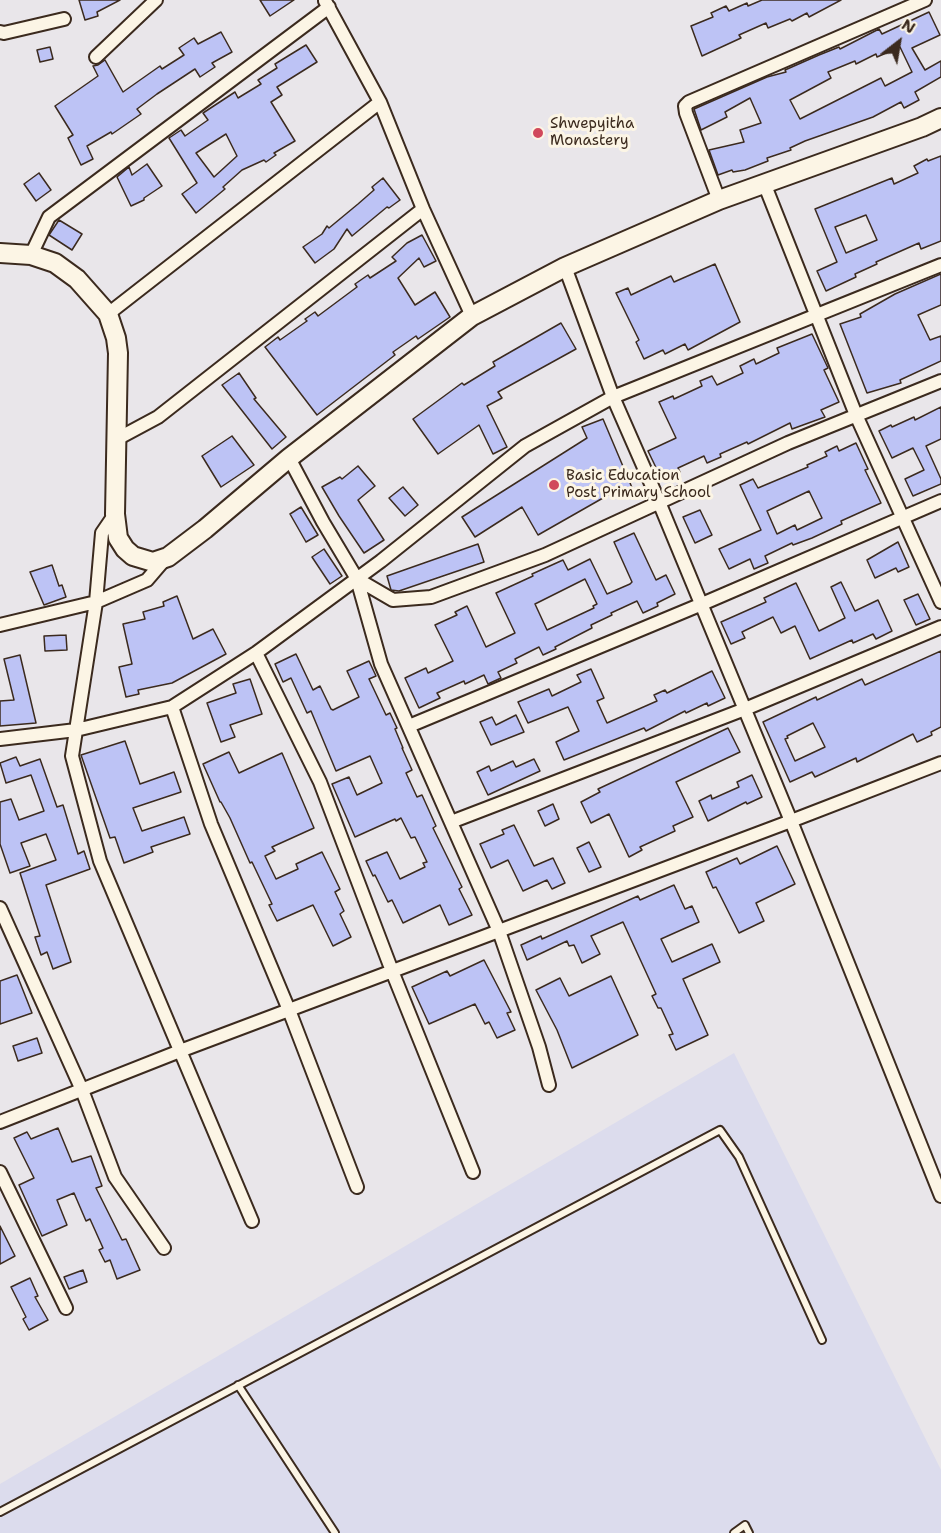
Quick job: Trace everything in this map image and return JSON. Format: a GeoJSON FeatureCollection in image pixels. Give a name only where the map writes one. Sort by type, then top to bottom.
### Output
{"type":"FeatureCollection","features":[{"type":"Feature","properties":{"kind":"street"},"geometry":{"type":"LineString","coordinates":[[96,57],[156,0]]}},
{"type":"Feature","properties":{"kind":"street"},"geometry":{"type":"LineString","coordinates":[[719,200],[686,113],[686,106],[689,102],[925,0]]}},
{"type":"Feature","properties":{"kind":"street"},"geometry":{"type":"LineString","coordinates":[[31,255],[49,217],[327,3],[380,102],[423,209],[472,316]]}},
{"type":"Feature","properties":{"kind":"street"},"geometry":{"type":"LineString","coordinates":[[0,32],[64,19]]}},
{"type":"Feature","properties":{"kind":"street"},"geometry":{"type":"LineString","coordinates":[[108,314],[380,102]]}},
{"type":"Feature","properties":{"kind":"street"},"geometry":{"type":"LineString","coordinates":[[0,625],[96,602],[147,580],[168,557],[289,458],[472,316],[565,267],[719,200],[922,127],[941,118]]}},
{"type":"Feature","properties":{"kind":"street"},"geometry":{"type":"LineString","coordinates":[[922,127],[941,124]]}},
{"type":"Feature","properties":{"kind":"street"},"geometry":{"type":"LineString","coordinates":[[764,183],[856,415],[941,602]]}},
{"type":"Feature","properties":{"kind":"street"},"geometry":{"type":"LineString","coordinates":[[117,439],[158,417],[423,209]]}},
{"type":"Feature","properties":{"kind":"street"},"geometry":{"type":"LineString","coordinates":[[0,253],[31,255],[55,263],[77,279],[108,314],[118,353],[116,514],[118,538],[133,556],[153,562],[168,557]]}},
{"type":"Feature","properties":{"kind":"street"},"geometry":{"type":"LineString","coordinates":[[0,739],[76,730],[172,707],[256,653],[357,579],[525,446],[613,397],[941,265]]}},
{"type":"Feature","properties":{"kind":"street"},"geometry":{"type":"LineString","coordinates":[[565,267],[613,397],[702,604],[941,1196]]}},
{"type":"Feature","properties":{"kind":"street"},"geometry":{"type":"LineString","coordinates":[[357,579],[393,600],[431,597],[544,555],[788,442],[941,381]]}},
{"type":"Feature","properties":{"kind":"street"},"geometry":{"type":"LineString","coordinates":[[289,458],[357,579],[381,664],[499,931],[539,1047],[549,1085]]}},
{"type":"Feature","properties":{"kind":"street"},"geometry":{"type":"LineString","coordinates":[[409,726],[941,501]]}},
{"type":"Feature","properties":{"kind":"street"},"geometry":{"type":"LineString","coordinates":[[116,514],[102,533],[96,602],[72,756],[100,861],[252,1221]]}},
{"type":"Feature","properties":{"kind":"street"},"geometry":{"type":"LineString","coordinates":[[451,822],[745,709],[941,627]]}},
{"type":"Feature","properties":{"kind":"street"},"geometry":{"type":"LineString","coordinates":[[256,653],[320,782],[392,971],[473,1172]]}},
{"type":"Feature","properties":{"kind":"street"},"geometry":{"type":"LineString","coordinates":[[172,707],[210,824],[289,1010],[357,1187]]}},
{"type":"Feature","properties":{"kind":"street"},"geometry":{"type":"LineString","coordinates":[[0,1122],[180,1051],[941,763]]}},
{"type":"Feature","properties":{"kind":"street"},"geometry":{"type":"LineString","coordinates":[[0,908],[82,1090],[115,1177],[164,1248]]}},
{"type":"Feature","properties":{"kind":"street"},"geometry":{"type":"LineString","coordinates":[[0,1173],[66,1308]]}},
{"type":"Feature","properties":{"kind":"lane"},"geometry":{"type":"LineString","coordinates":[[0,1512],[720,1130],[739,1157],[822,1340]]}},
{"type":"Feature","properties":{"kind":"lane"},"geometry":{"type":"LineString","coordinates":[[238,1385],[335,1533]]}},
{"type":"Feature","properties":{"kind":"lane"},"geometry":{"type":"LineString","coordinates":[[734,1533],[745,1526],[749,1533]]}},
{"type":"Feature","properties":{"kind":"shaded area"},"geometry":{"type":"Polygon","coordinates":[[[734,1053],[941,1470],[941,1533],[0,1533],[0,1484],[734,1053]]]}},
{"type":"Feature","properties":{"kind":"building"},"geometry":{"type":"Polygon","coordinates":[[[79,0],[120,0],[97,12],[98,16],[85,20],[79,0]]]}},
{"type":"Feature","properties":{"kind":"building"},"geometry":{"type":"Polygon","coordinates":[[[260,0],[294,0],[270,16],[260,0]]]}},
{"type":"Feature","properties":{"kind":"building"},"geometry":{"type":"Polygon","coordinates":[[[762,0],[841,0],[809,17],[807,13],[792,21],[790,19],[768,28],[766,23],[739,35],[741,38],[702,56],[691,26],[713,17],[711,13],[726,6],[729,11],[747,3],[748,6],[762,0]]]}},
{"type":"Feature","properties":{"kind":"building"},"geometry":{"type":"Polygon","coordinates":[[[929,12],[940,35],[912,48],[925,70],[941,61],[941,77],[915,92],[919,100],[904,108],[901,102],[873,117],[805,141],[790,148],[791,150],[767,158],[768,161],[745,170],[733,172],[732,170],[718,175],[709,150],[744,142],[740,130],[761,123],[750,98],[725,112],[727,117],[701,130],[694,109],[767,77],[786,72],[785,70],[819,55],[839,47],[840,49],[879,29],[882,34],[929,12]],[[900,47],[877,57],[876,54],[856,64],[855,61],[828,72],[831,78],[790,100],[800,119],[881,78],[885,86],[912,72],[900,47]]]}},
{"type":"Feature","properties":{"kind":"building"},"geometry":{"type":"Polygon","coordinates":[[[221,32],[232,52],[212,63],[215,67],[200,77],[195,69],[137,109],[141,114],[112,134],[111,132],[87,146],[93,159],[81,165],[68,138],[73,135],[55,106],[98,76],[93,66],[105,60],[123,92],[160,66],[162,69],[184,55],[179,48],[194,38],[198,44],[221,32]]]}},
{"type":"Feature","properties":{"kind":"building"},"geometry":{"type":"Polygon","coordinates":[[[306,45],[317,62],[277,87],[282,95],[271,102],[295,141],[274,153],[276,155],[266,162],[264,160],[242,170],[223,187],[225,189],[196,213],[182,194],[197,183],[169,138],[181,130],[185,136],[208,120],[203,113],[235,92],[238,98],[261,84],[258,80],[277,68],[275,64],[306,45]],[[226,134],[196,153],[214,177],[237,156],[226,134]]]}},
{"type":"Feature","properties":{"kind":"building"},"geometry":{"type":"Polygon","coordinates":[[[50,47],[53,59],[40,62],[37,50],[50,47]]]}},
{"type":"Feature","properties":{"kind":"building"},"geometry":{"type":"Polygon","coordinates":[[[941,156],[941,241],[921,249],[919,243],[876,262],[877,264],[855,274],[856,277],[826,291],[817,271],[837,262],[815,209],[892,178],[894,184],[918,173],[914,166],[927,159],[928,161],[941,156]],[[866,215],[835,227],[846,253],[877,240],[866,215]]]}},
{"type":"Feature","properties":{"kind":"building"},"geometry":{"type":"Polygon","coordinates":[[[147,164],[162,186],[144,200],[131,206],[117,177],[129,167],[132,175],[147,164]]]}},
{"type":"Feature","properties":{"kind":"building"},"geometry":{"type":"Polygon","coordinates":[[[39,173],[51,190],[36,201],[24,184],[39,173]]]}},
{"type":"Feature","properties":{"kind":"building"},"geometry":{"type":"Polygon","coordinates":[[[383,178],[400,200],[389,208],[387,207],[352,236],[347,229],[334,249],[315,263],[303,247],[358,204],[374,190],[372,187],[383,178]]]}},
{"type":"Feature","properties":{"kind":"building"},"geometry":{"type":"Polygon","coordinates":[[[59,220],[82,234],[72,250],[49,235],[59,220]]]}},
{"type":"Feature","properties":{"kind":"building"},"geometry":{"type":"Polygon","coordinates":[[[422,235],[436,261],[424,267],[419,258],[398,278],[415,305],[435,292],[450,317],[418,339],[416,336],[393,352],[395,355],[317,415],[265,347],[278,337],[280,340],[307,321],[305,319],[315,312],[318,316],[357,287],[355,284],[368,275],[370,278],[396,261],[392,257],[407,243],[422,235]]]}},
{"type":"Feature","properties":{"kind":"building"},"geometry":{"type":"Polygon","coordinates":[[[715,264],[740,322],[688,350],[685,344],[665,354],[663,350],[644,359],[636,342],[639,340],[616,293],[628,288],[631,295],[671,276],[674,282],[715,264]]]}},
{"type":"Feature","properties":{"kind":"building"},"geometry":{"type":"Polygon","coordinates":[[[941,274],[941,305],[918,315],[930,340],[941,336],[941,361],[900,380],[901,383],[867,393],[840,324],[861,317],[860,314],[895,294],[941,274]]]}},
{"type":"Feature","properties":{"kind":"building"},"geometry":{"type":"Polygon","coordinates":[[[561,323],[576,349],[498,392],[502,398],[487,406],[507,447],[493,454],[479,425],[438,454],[413,419],[462,383],[464,385],[495,366],[493,362],[561,323]]]}},
{"type":"Feature","properties":{"kind":"building"},"geometry":{"type":"Polygon","coordinates":[[[812,334],[828,368],[824,370],[839,402],[821,410],[825,417],[792,429],[790,423],[748,444],[747,442],[720,454],[721,457],[707,463],[704,456],[678,468],[680,472],[662,480],[648,451],[676,438],[659,402],[673,396],[674,399],[702,386],[700,381],[712,376],[717,385],[743,373],[740,366],[754,359],[756,364],[779,353],[777,348],[812,334]]]}},
{"type":"Feature","properties":{"kind":"building"},"geometry":{"type":"Polygon","coordinates":[[[239,373],[256,398],[254,399],[286,437],[272,449],[222,385],[239,373]]]}},
{"type":"Feature","properties":{"kind":"building"},"geometry":{"type":"Polygon","coordinates":[[[941,407],[941,439],[926,446],[941,479],[941,484],[913,496],[905,479],[924,470],[913,448],[892,458],[879,431],[914,417],[915,420],[941,407]]]}},
{"type":"Feature","properties":{"kind":"building"},"geometry":{"type":"Polygon","coordinates":[[[603,419],[633,490],[612,498],[610,494],[538,535],[522,507],[475,537],[462,517],[587,438],[582,427],[603,419]]]}},
{"type":"Feature","properties":{"kind":"building"},"geometry":{"type":"Polygon","coordinates":[[[232,436],[254,465],[221,487],[202,456],[232,436]]]}},
{"type":"Feature","properties":{"kind":"building"},"geometry":{"type":"Polygon","coordinates":[[[856,443],[868,469],[865,470],[881,503],[841,521],[842,524],[812,538],[793,545],[792,543],[765,556],[768,563],[754,569],[750,559],[729,569],[719,549],[761,530],[740,485],[753,479],[758,488],[808,467],[807,465],[827,456],[825,452],[837,446],[839,451],[856,443]],[[809,491],[767,511],[777,534],[795,525],[797,530],[822,518],[809,491]]]}},
{"type":"Feature","properties":{"kind":"building"},"geometry":{"type":"Polygon","coordinates":[[[358,466],[375,486],[358,500],[384,540],[364,553],[322,487],[340,477],[342,479],[358,466]]]}},
{"type":"Feature","properties":{"kind":"building"},"geometry":{"type":"Polygon","coordinates":[[[403,487],[418,505],[405,516],[389,498],[403,487]]]}},
{"type":"Feature","properties":{"kind":"building"},"geometry":{"type":"Polygon","coordinates":[[[301,507],[318,535],[306,542],[290,514],[301,507]]]}},
{"type":"Feature","properties":{"kind":"building"},"geometry":{"type":"Polygon","coordinates":[[[700,510],[712,535],[695,543],[683,517],[700,510]]]}},
{"type":"Feature","properties":{"kind":"building"},"geometry":{"type":"Polygon","coordinates":[[[634,533],[656,580],[666,575],[675,594],[643,613],[637,601],[611,613],[612,615],[591,625],[592,628],[555,647],[556,649],[543,655],[539,647],[515,659],[517,663],[498,672],[501,678],[488,684],[484,675],[465,684],[464,681],[437,693],[440,698],[419,708],[405,678],[426,668],[428,673],[453,661],[435,625],[457,615],[455,612],[467,606],[486,647],[515,633],[496,593],[563,560],[568,570],[590,559],[607,594],[630,584],[632,582],[614,542],[634,533]],[[585,579],[535,604],[547,630],[594,608],[593,606],[597,604],[585,579]]]}},
{"type":"Feature","properties":{"kind":"building"},"geometry":{"type":"Polygon","coordinates":[[[898,542],[909,567],[898,572],[896,568],[875,578],[867,560],[898,542]]]}},
{"type":"Feature","properties":{"kind":"building"},"geometry":{"type":"Polygon","coordinates":[[[478,544],[484,562],[399,591],[391,590],[387,576],[478,544]]]}},
{"type":"Feature","properties":{"kind":"building"},"geometry":{"type":"Polygon","coordinates":[[[324,549],[342,576],[330,584],[312,557],[324,549]]]}},
{"type":"Feature","properties":{"kind":"building"},"geometry":{"type":"Polygon","coordinates":[[[52,565],[59,586],[62,585],[66,597],[44,605],[30,572],[52,565]]]}},
{"type":"Feature","properties":{"kind":"building"},"geometry":{"type":"Polygon","coordinates":[[[841,582],[855,611],[878,600],[892,631],[876,639],[873,634],[853,643],[852,640],[810,659],[795,626],[781,633],[773,617],[742,632],[745,638],[731,644],[721,622],[766,602],[764,598],[796,583],[819,631],[845,618],[831,587],[841,582]]]}},
{"type":"Feature","properties":{"kind":"building"},"geometry":{"type":"Polygon","coordinates":[[[918,594],[930,619],[916,625],[904,600],[918,594]]]}},
{"type":"Feature","properties":{"kind":"building"},"geometry":{"type":"Polygon","coordinates":[[[177,596],[193,639],[213,629],[226,654],[172,683],[138,690],[139,694],[126,697],[119,667],[132,664],[123,624],[145,619],[143,612],[164,606],[163,602],[177,596]]]}},
{"type":"Feature","properties":{"kind":"building"},"geometry":{"type":"Polygon","coordinates":[[[66,635],[67,650],[45,651],[44,636],[66,635]]]}},
{"type":"Feature","properties":{"kind":"building"},"geometry":{"type":"Polygon","coordinates":[[[941,651],[941,727],[931,732],[932,735],[917,742],[913,734],[857,762],[856,758],[815,777],[812,772],[790,782],[763,722],[816,697],[817,700],[862,679],[865,685],[941,651]],[[813,723],[785,739],[795,761],[825,747],[813,723]]]}},
{"type":"Feature","properties":{"kind":"building"},"geometry":{"type":"Polygon","coordinates":[[[296,654],[313,690],[320,686],[333,710],[359,697],[347,671],[369,661],[376,676],[369,679],[386,715],[390,713],[412,770],[406,773],[417,797],[422,795],[436,826],[433,828],[462,887],[459,889],[472,915],[449,925],[440,905],[403,923],[392,900],[388,902],[366,861],[387,852],[400,879],[425,867],[423,863],[427,862],[415,837],[411,838],[401,818],[355,837],[332,784],[349,777],[357,795],[382,783],[370,756],[336,771],[311,711],[307,713],[291,678],[283,682],[275,664],[296,654]]]}},
{"type":"Feature","properties":{"kind":"building"},"geometry":{"type":"Polygon","coordinates":[[[20,655],[36,723],[0,726],[0,701],[14,700],[4,659],[20,655]]]}},
{"type":"Feature","properties":{"kind":"building"},"geometry":{"type":"Polygon","coordinates":[[[591,669],[604,698],[597,701],[607,723],[657,701],[654,695],[665,690],[667,693],[712,671],[725,698],[708,706],[707,703],[686,713],[685,711],[646,731],[644,728],[564,760],[556,742],[579,731],[568,707],[528,723],[518,702],[549,689],[552,696],[581,682],[577,675],[591,669]]]}},
{"type":"Feature","properties":{"kind":"building"},"geometry":{"type":"Polygon","coordinates":[[[250,679],[262,714],[230,725],[235,737],[221,742],[207,703],[236,693],[233,684],[250,679]]]}},
{"type":"Feature","properties":{"kind":"building"},"geometry":{"type":"Polygon","coordinates":[[[516,715],[524,732],[491,745],[480,722],[492,717],[496,725],[516,715]]]}},
{"type":"Feature","properties":{"kind":"building"},"geometry":{"type":"Polygon","coordinates":[[[728,728],[740,752],[676,782],[693,817],[673,826],[675,831],[640,847],[642,850],[629,857],[609,814],[591,823],[581,802],[600,792],[598,789],[728,728]]]}},
{"type":"Feature","properties":{"kind":"building"},"geometry":{"type":"Polygon","coordinates":[[[125,741],[140,784],[174,772],[181,792],[133,808],[142,831],[184,817],[190,834],[151,847],[153,852],[124,863],[115,837],[110,838],[81,755],[125,741]]]}},
{"type":"Feature","properties":{"kind":"building"},"geometry":{"type":"Polygon","coordinates":[[[229,752],[239,773],[282,753],[314,828],[272,847],[275,851],[265,856],[276,879],[298,869],[296,864],[322,852],[340,889],[335,892],[344,911],[340,914],[351,937],[333,946],[313,905],[277,921],[269,905],[272,904],[203,764],[229,752]]]}},
{"type":"Feature","properties":{"kind":"building"},"geometry":{"type":"Polygon","coordinates":[[[16,757],[20,766],[40,759],[57,807],[63,805],[78,854],[84,851],[90,869],[46,885],[71,962],[53,969],[47,952],[41,955],[35,937],[40,936],[20,873],[56,860],[46,834],[21,843],[30,866],[10,873],[0,844],[0,802],[11,799],[19,820],[44,811],[31,775],[6,783],[0,763],[16,757]]]}},
{"type":"Feature","properties":{"kind":"building"},"geometry":{"type":"Polygon","coordinates":[[[534,759],[540,771],[488,795],[477,772],[489,766],[491,771],[513,761],[516,767],[534,759]]]}},
{"type":"Feature","properties":{"kind":"building"},"geometry":{"type":"Polygon","coordinates":[[[752,775],[762,797],[747,804],[746,802],[708,821],[699,801],[711,795],[712,799],[739,787],[737,782],[752,775]]]}},
{"type":"Feature","properties":{"kind":"building"},"geometry":{"type":"Polygon","coordinates":[[[553,804],[559,819],[545,826],[538,811],[553,804]]]}},
{"type":"Feature","properties":{"kind":"building"},"geometry":{"type":"Polygon","coordinates":[[[514,825],[534,866],[553,858],[565,883],[552,889],[547,880],[523,891],[508,860],[491,868],[480,844],[504,834],[502,830],[514,825]]]}},
{"type":"Feature","properties":{"kind":"building"},"geometry":{"type":"Polygon","coordinates":[[[589,842],[601,867],[589,872],[577,848],[589,842]]]}},
{"type":"Feature","properties":{"kind":"building"},"geometry":{"type":"Polygon","coordinates":[[[777,846],[795,884],[756,903],[764,921],[739,933],[706,872],[737,858],[740,864],[777,846]]]}},
{"type":"Feature","properties":{"kind":"building"},"geometry":{"type":"Polygon","coordinates":[[[674,885],[685,909],[692,906],[699,922],[661,939],[672,962],[712,944],[720,962],[683,979],[708,1035],[676,1050],[669,1035],[673,1034],[661,1008],[658,1008],[652,996],[656,994],[623,922],[591,936],[600,954],[582,963],[574,945],[569,946],[567,941],[527,960],[521,945],[541,936],[542,939],[638,896],[640,900],[674,885]]]}},
{"type":"Feature","properties":{"kind":"building"},"geometry":{"type":"Polygon","coordinates":[[[484,960],[511,1012],[507,1013],[515,1030],[497,1038],[489,1022],[485,1024],[475,1004],[429,1024],[412,987],[447,971],[450,976],[484,960]]]}},
{"type":"Feature","properties":{"kind":"building"},"geometry":{"type":"Polygon","coordinates":[[[17,975],[32,1013],[0,1024],[0,981],[17,975]]]}},
{"type":"Feature","properties":{"kind":"building"},"geometry":{"type":"Polygon","coordinates":[[[611,976],[638,1035],[572,1068],[557,1030],[536,990],[560,978],[569,996],[611,976]]]}},
{"type":"Feature","properties":{"kind":"building"},"geometry":{"type":"Polygon","coordinates":[[[37,1038],[42,1053],[18,1061],[13,1046],[37,1038]]]}},
{"type":"Feature","properties":{"kind":"building"},"geometry":{"type":"Polygon","coordinates":[[[58,1128],[72,1162],[91,1156],[102,1186],[96,1188],[122,1240],[126,1239],[140,1270],[117,1279],[110,1260],[105,1262],[99,1250],[103,1248],[90,1219],[86,1221],[74,1193],[57,1200],[67,1225],[42,1236],[19,1185],[34,1178],[14,1138],[27,1132],[31,1139],[58,1128]]]}},
{"type":"Feature","properties":{"kind":"building"},"geometry":{"type":"Polygon","coordinates":[[[0,1226],[15,1256],[0,1264],[0,1226]]]}},
{"type":"Feature","properties":{"kind":"building"},"geometry":{"type":"Polygon","coordinates":[[[83,1270],[87,1282],[69,1289],[64,1277],[83,1270]]]}},
{"type":"Feature","properties":{"kind":"building"},"geometry":{"type":"Polygon","coordinates":[[[30,1278],[38,1296],[35,1297],[48,1320],[29,1330],[23,1319],[26,1317],[11,1287],[30,1278]]]}},
{"type":"Feature","properties":{"kind":"place","name":"Shwepyitha Monastery"},"geometry":{"type":"Point","coordinates":[538,133]}},
{"type":"Feature","properties":{"kind":"place","name":"Basic Education Post Primary School"},"geometry":{"type":"Point","coordinates":[554,485]}}]}
